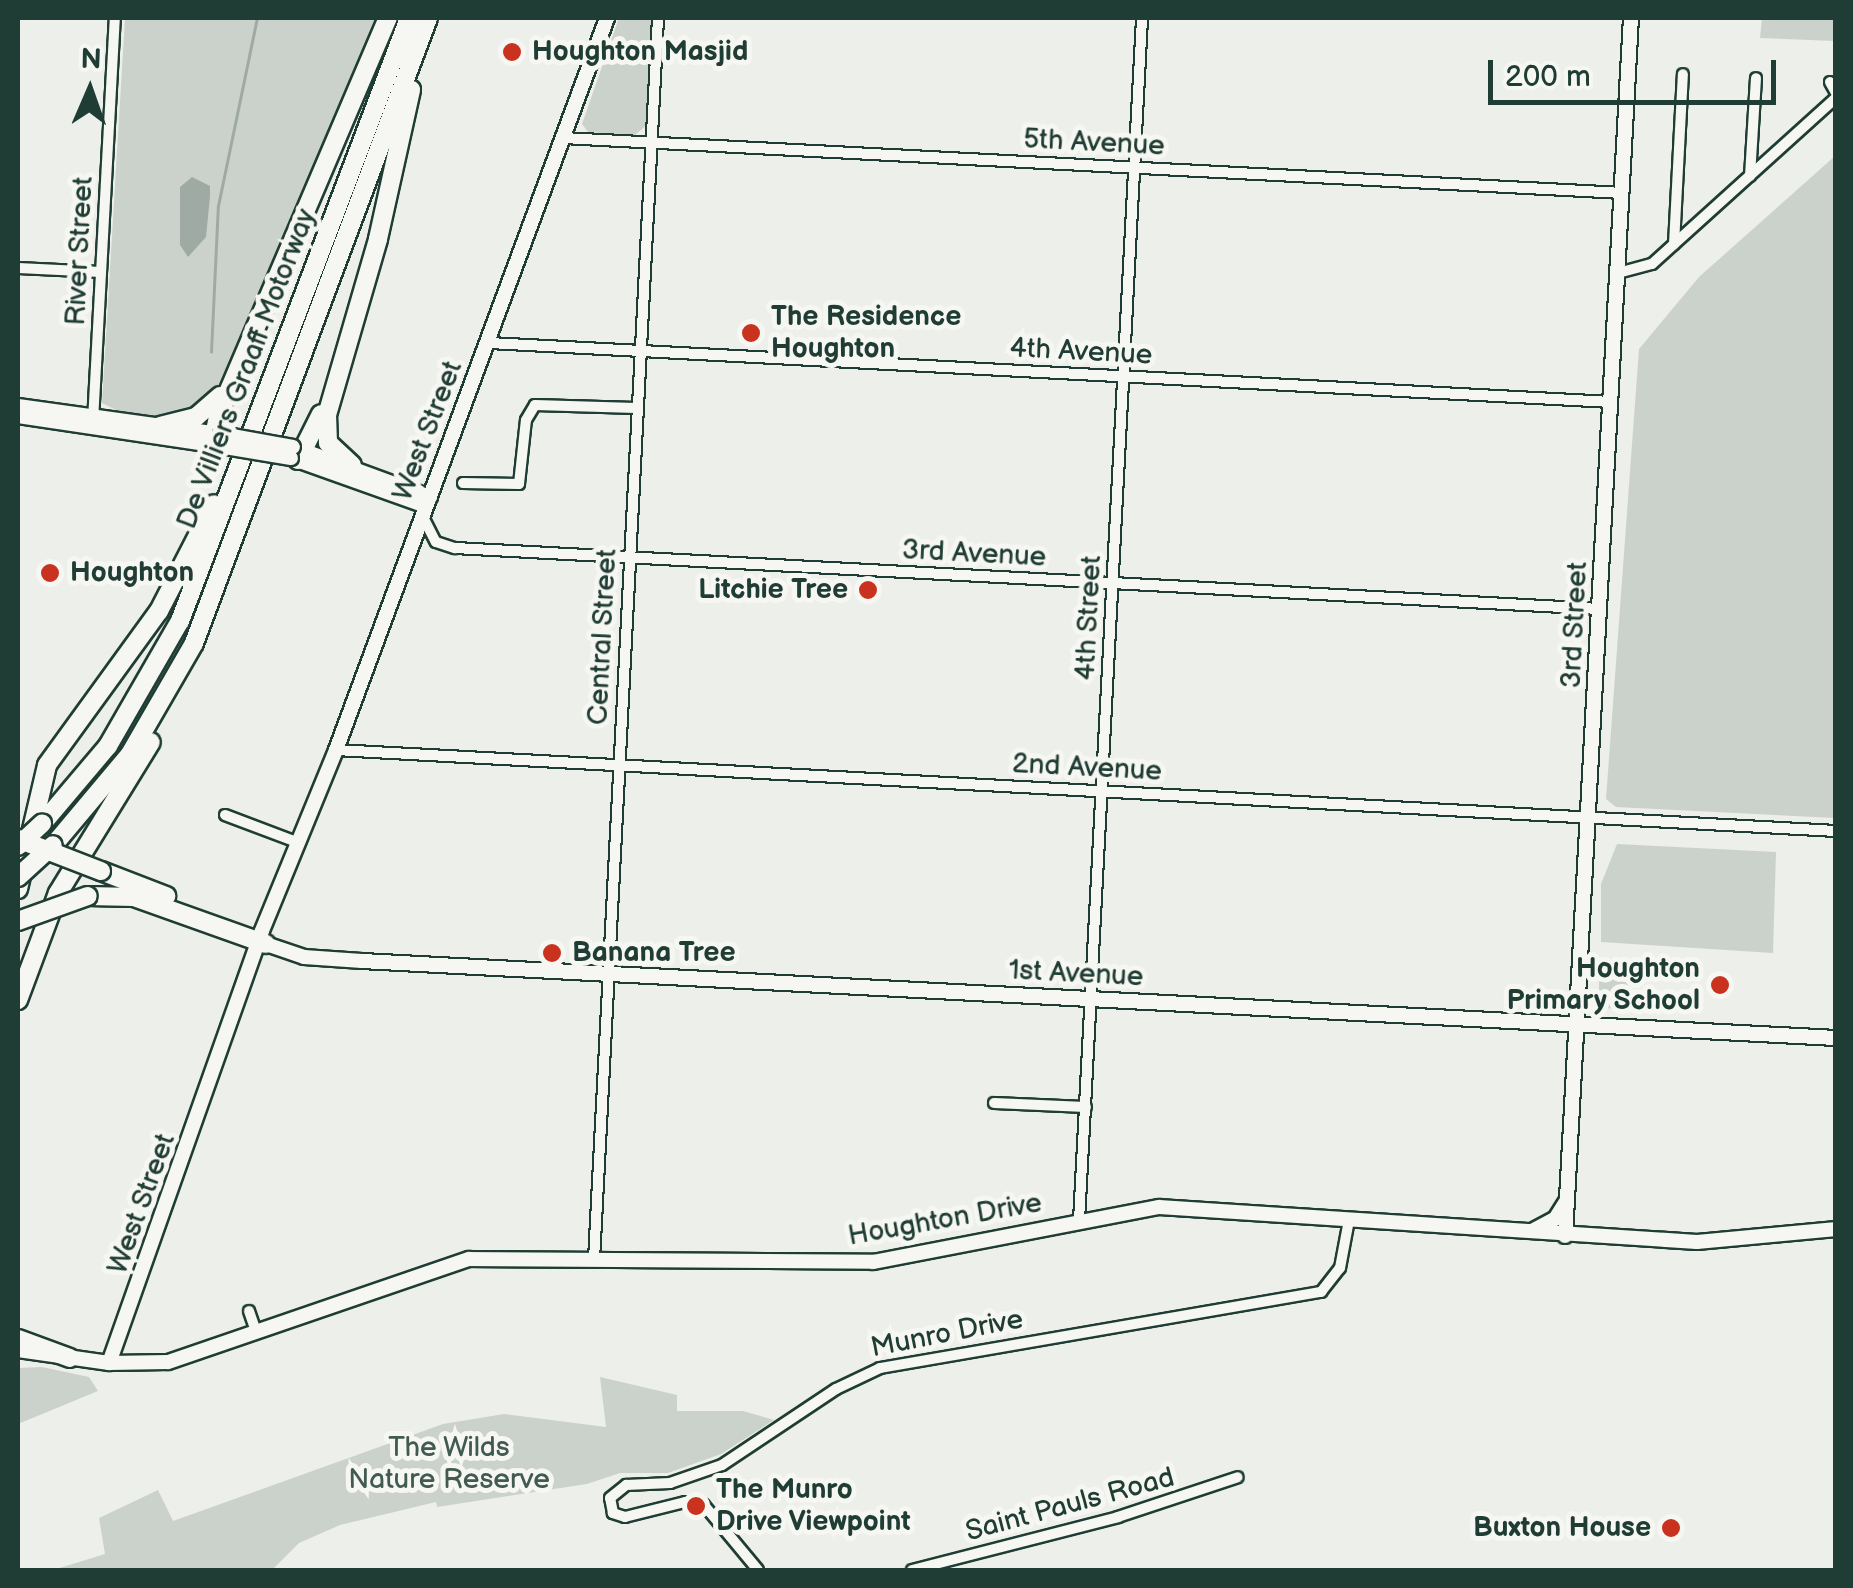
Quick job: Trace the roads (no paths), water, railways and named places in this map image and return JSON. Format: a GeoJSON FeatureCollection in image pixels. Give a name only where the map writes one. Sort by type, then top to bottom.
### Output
{"type":"FeatureCollection","features":[{"type":"Feature","properties":{"kind":"highway"},"geometry":{"type":"LineString","coordinates":[[216,439],[234,380],[388,18]]}},
{"type":"Feature","properties":{"kind":"highway","name":"De Villiers Graaff Motorway"},"geometry":{"type":"LineString","coordinates":[[18,847],[108,746],[152,677],[238,472],[408,18]]}},
{"type":"Feature","properties":{"kind":"highway"},"geometry":{"type":"LineString","coordinates":[[18,877],[56,842],[130,754],[164,699],[239,532],[428,18]]}},
{"type":"Feature","properties":{"kind":"highway"},"geometry":{"type":"LineString","coordinates":[[352,465],[328,443],[326,414],[378,232],[412,60]]}},
{"type":"Feature","properties":{"kind":"highway"},"geometry":{"type":"LineString","coordinates":[[297,454],[378,232]]}},
{"type":"Feature","properties":{"kind":"highway"},"geometry":{"type":"LineString","coordinates":[[160,426],[203,413],[234,380]]}},
{"type":"Feature","properties":{"kind":"highway"},"geometry":{"type":"LineString","coordinates":[[18,889],[46,765],[159,610],[221,490],[238,472]]}},
{"type":"Feature","properties":{"kind":"highway"},"geometry":{"type":"LineString","coordinates":[[18,1000],[58,894],[152,740],[164,699]]}},
{"type":"Feature","properties":{"kind":"highway"},"geometry":{"type":"LineString","coordinates":[[18,839],[264,938]]}},
{"type":"Feature","properties":{"kind":"highway"},"geometry":{"type":"LineString","coordinates":[[18,922],[88,896],[134,897],[264,938]]}},
{"type":"Feature","properties":{"kind":"highway"},"geometry":{"type":"LineString","coordinates":[[18,1339],[70,1358]]}},
{"type":"Feature","properties":{"kind":"main road","name":"West Street"},"geometry":{"type":"LineString","coordinates":[[109,1362],[607,18]]}},
{"type":"Feature","properties":{"kind":"main road","name":"3rd Street"},"geometry":{"type":"LineString","coordinates":[[1565,1236],[1631,18]]}},
{"type":"Feature","properties":{"kind":"main road"},"geometry":{"type":"LineString","coordinates":[[18,406],[93,422],[216,439]]}},
{"type":"Feature","properties":{"kind":"main road"},"geometry":{"type":"LineString","coordinates":[[18,416],[160,426],[352,465],[426,506]]}},
{"type":"Feature","properties":{"kind":"main road"},"geometry":{"type":"LineString","coordinates":[[297,454],[426,506]]}},
{"type":"Feature","properties":{"kind":"main road","name":"1st Avenue"},"geometry":{"type":"LineString","coordinates":[[264,938],[314,957],[1836,1038]]}},
{"type":"Feature","properties":{"kind":"main road"},"geometry":{"type":"LineString","coordinates":[[1528,1232],[1555,1219],[1569,1194]]}},
{"type":"Feature","properties":{"kind":"main road","name":"Houghton Drive"},"geometry":{"type":"LineString","coordinates":[[18,1350],[109,1362],[168,1362],[463,1260],[873,1262],[1158,1207],[1565,1236],[1710,1242],[1836,1229]]}},
{"type":"Feature","properties":{"kind":"main road"},"geometry":{"type":"LineString","coordinates":[[18,1360],[47,1355]]}},
{"type":"Feature","properties":{"kind":"street","name":"River Street"},"geometry":{"type":"LineString","coordinates":[[93,422],[115,18]]}},
{"type":"Feature","properties":{"kind":"street","name":"Central Street"},"geometry":{"type":"LineString","coordinates":[[594,1260],[658,18]]}},
{"type":"Feature","properties":{"kind":"street","name":"4th Street"},"geometry":{"type":"LineString","coordinates":[[1079,1221],[1142,18]]}},
{"type":"Feature","properties":{"kind":"street"},"geometry":{"type":"LineString","coordinates":[[1674,244],[1683,74]]}},
{"type":"Feature","properties":{"kind":"street"},"geometry":{"type":"LineString","coordinates":[[1750,177],[1756,78]]}},
{"type":"Feature","properties":{"kind":"street"},"geometry":{"type":"LineString","coordinates":[[1618,273],[1644,269],[1674,244],[1750,177],[1834,91]]}},
{"type":"Feature","properties":{"kind":"street","name":"5th Avenue"},"geometry":{"type":"LineString","coordinates":[[563,138],[1622,193]]}},
{"type":"Feature","properties":{"kind":"street"},"geometry":{"type":"LineString","coordinates":[[18,268],[101,272]]}},
{"type":"Feature","properties":{"kind":"street","name":"4th Avenue"},"geometry":{"type":"LineString","coordinates":[[488,343],[1612,402]]}},
{"type":"Feature","properties":{"kind":"street"},"geometry":{"type":"LineString","coordinates":[[463,483],[519,484],[526,420],[535,405],[636,408]]}},
{"type":"Feature","properties":{"kind":"street","name":"3rd Avenue"},"geometry":{"type":"LineString","coordinates":[[426,506],[432,537],[445,546],[1600,609]]}},
{"type":"Feature","properties":{"kind":"street","name":"2nd Avenue"},"geometry":{"type":"LineString","coordinates":[[336,750],[1836,832]]}},
{"type":"Feature","properties":{"kind":"street"},"geometry":{"type":"LineString","coordinates":[[225,815],[299,843]]}},
{"type":"Feature","properties":{"kind":"street"},"geometry":{"type":"LineString","coordinates":[[994,1103],[1086,1106]]}},
{"type":"Feature","properties":{"kind":"street","name":"Munro Drive"},"geometry":{"type":"LineString","coordinates":[[758,1570],[704,1505],[685,1502],[626,1518],[613,1513],[610,1498],[626,1485],[679,1481],[722,1465],[836,1388],[880,1368],[1321,1292],[1340,1268],[1349,1220]]}},
{"type":"Feature","properties":{"kind":"street"},"geometry":{"type":"LineString","coordinates":[[249,1311],[256,1331]]}},
{"type":"Feature","properties":{"kind":"street","name":"Saint Pauls Road"},"geometry":{"type":"LineString","coordinates":[[912,1570],[1118,1517],[1238,1477]]}},
{"type":"Feature","properties":{"kind":"waterway"},"geometry":{"type":"LineString","coordinates":[[211,352],[218,206],[257,18]]}},
{"type":"Feature","properties":{"kind":"place","name":"Houghton Masjid"},"geometry":{"type":"Point","coordinates":[512,52]}},
{"type":"Feature","properties":{"kind":"place","name":"The Residence Houghton"},"geometry":{"type":"Point","coordinates":[751,333]}},
{"type":"Feature","properties":{"kind":"place","name":"Houghton"},"geometry":{"type":"Point","coordinates":[50,573]}},
{"type":"Feature","properties":{"kind":"place","name":"Litchie Tree"},"geometry":{"type":"Point","coordinates":[868,590]}},
{"type":"Feature","properties":{"kind":"place","name":"Banana Tree"},"geometry":{"type":"Point","coordinates":[552,953]}},
{"type":"Feature","properties":{"kind":"place","name":"Houghton Primary School"},"geometry":{"type":"Point","coordinates":[1720,985]}},
{"type":"Feature","properties":{"kind":"place","name":"The Munro Drive Viewpoint"},"geometry":{"type":"Point","coordinates":[696,1506]}},
{"type":"Feature","properties":{"kind":"place","name":"Buxton House"},"geometry":{"type":"Point","coordinates":[1671,1528]}},
{"type":"Feature","properties":{"kind":"park label","name":"The Wilds Nature Reserve"},"geometry":{"type":"Point","coordinates":[449,1464]}}]}
